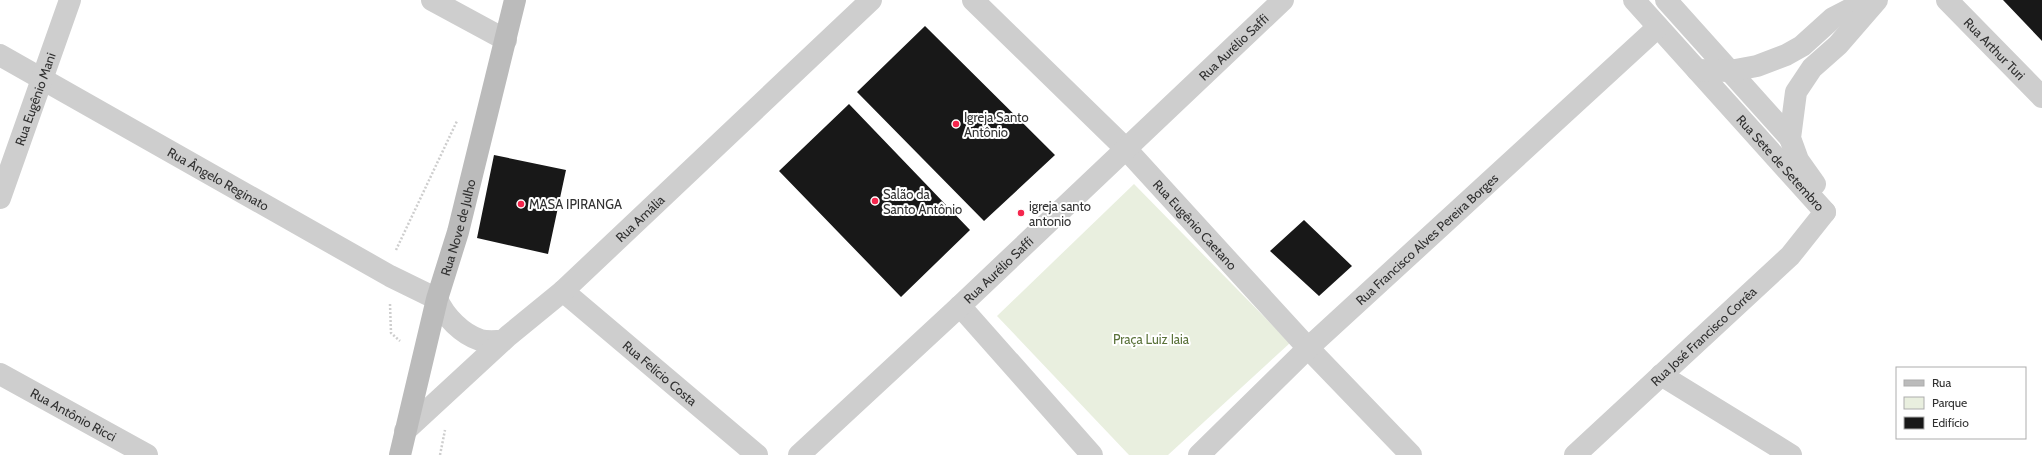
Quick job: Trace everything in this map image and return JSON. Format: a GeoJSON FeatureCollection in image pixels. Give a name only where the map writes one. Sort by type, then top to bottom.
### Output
{"type":"FeatureCollection","features":[{"type":"Feature","properties":{"kind":"main road","name":"Rua Nove de Julho"},"geometry":{"type":"LineString","coordinates":[[400,455],[437,299],[458,232],[515,0]]}},
{"type":"Feature","properties":{"kind":"street","name":"Rua Eugênio Mani"},"geometry":{"type":"LineString","coordinates":[[0,198],[70,0]]}},
{"type":"Feature","properties":{"kind":"street"},"geometry":{"type":"LineString","coordinates":[[432,0],[506,40]]}},
{"type":"Feature","properties":{"kind":"street","name":"Rua Amália"},"geometry":{"type":"LineString","coordinates":[[405,431],[502,341],[563,291],[870,0]]}},
{"type":"Feature","properties":{"kind":"street","name":"Rua Eugênio Caetano"},"geometry":{"type":"LineString","coordinates":[[973,0],[1126,149],[1308,348],[1411,455]]}},
{"type":"Feature","properties":{"kind":"street","name":"Rua Aurélio Saffi"},"geometry":{"type":"LineString","coordinates":[[799,455],[960,306],[1283,0]]}},
{"type":"Feature","properties":{"kind":"street","name":"Rua Sete de Setembro"},"geometry":{"type":"LineString","coordinates":[[1634,0],[1825,212]]}},
{"type":"Feature","properties":{"kind":"street","name":"Rua Sete de Setembro"},"geometry":{"type":"LineString","coordinates":[[1666,0],[1790,138],[1798,160],[1819,189],[1825,212]]}},
{"type":"Feature","properties":{"kind":"street"},"geometry":{"type":"LineString","coordinates":[[1697,70],[1730,71],[1757,66],[1786,55],[1802,46],[1833,18],[1868,0]]}},
{"type":"Feature","properties":{"kind":"street","name":"Rua Sete de Setembro"},"geometry":{"type":"LineString","coordinates":[[1790,138],[1796,92],[1812,68],[1838,45],[1877,0]]}},
{"type":"Feature","properties":{"kind":"street","name":"Rua Arthur Turi"},"geometry":{"type":"LineString","coordinates":[[1947,0],[2042,97]]}},
{"type":"Feature","properties":{"kind":"street","name":"Rua Francisco Alves Pereira Borges"},"geometry":{"type":"LineString","coordinates":[[1200,455],[1308,348],[1658,27]]}},
{"type":"Feature","properties":{"kind":"street","name":"Rua Ângelo Reginato"},"geometry":{"type":"LineString","coordinates":[[0,55],[42,77],[390,276],[437,299]]}},
{"type":"Feature","properties":{"kind":"street","name":"Rua José Francisco Corrêa"},"geometry":{"type":"LineString","coordinates":[[1575,455],[1790,256],[1825,212]]}},
{"type":"Feature","properties":{"kind":"street","name":"Rua Felício Costa"},"geometry":{"type":"LineString","coordinates":[[563,291],[757,455]]}},
{"type":"Feature","properties":{"kind":"street"},"geometry":{"type":"LineString","coordinates":[[437,299],[443,312],[467,333],[481,341],[502,341]]}},
{"type":"Feature","properties":{"kind":"street"},"geometry":{"type":"LineString","coordinates":[[960,306],[1092,455]]}},
{"type":"Feature","properties":{"kind":"street","name":"Rua Antônio Ricci"},"geometry":{"type":"LineString","coordinates":[[0,374],[147,455]]}},
{"type":"Feature","properties":{"kind":"street"},"geometry":{"type":"LineString","coordinates":[[1661,375],[1791,455]]}},
{"type":"Feature","properties":{"kind":"green space","name":"Praça Luiz Iaia"},"geometry":{"type":"Polygon","coordinates":[[[1134,184],[1290,343],[1168,455],[1129,455],[997,316],[1134,184]]]}},
{"type":"Feature","properties":{"kind":"building"},"geometry":{"type":"Polygon","coordinates":[[[2003,0],[2042,0],[2042,41],[2003,0]]]}},
{"type":"Feature","properties":{"kind":"building","name":"Igreja Santo Antônio"},"geometry":{"type":"Polygon","coordinates":[[[925,26],[1055,155],[984,221],[857,92],[925,26]]]}},
{"type":"Feature","properties":{"kind":"building","name":"Salão da Santo Antônio"},"geometry":{"type":"Polygon","coordinates":[[[849,104],[970,230],[901,297],[779,171],[849,104]]]}},
{"type":"Feature","properties":{"kind":"building","name":"MASA IPIRANGA"},"geometry":{"type":"Polygon","coordinates":[[[494,155],[566,170],[548,254],[477,238],[494,155]]]}},
{"type":"Feature","properties":{"kind":"building"},"geometry":{"type":"Polygon","coordinates":[[[1304,220],[1352,266],[1319,296],[1270,251],[1304,220]]]}},
{"type":"Feature","properties":{"kind":"place","name":"Igreja Santo Antônio"},"geometry":{"type":"Point","coordinates":[956,124]}},
{"type":"Feature","properties":{"kind":"place","name":"Salão da Santo Antônio"},"geometry":{"type":"Point","coordinates":[875,201]}},
{"type":"Feature","properties":{"kind":"place","name":"MASA IPIRANGA"},"geometry":{"type":"Point","coordinates":[521,204]}},
{"type":"Feature","properties":{"kind":"place","name":"igreja santo antonio"},"geometry":{"type":"Point","coordinates":[1021,213]}}]}
